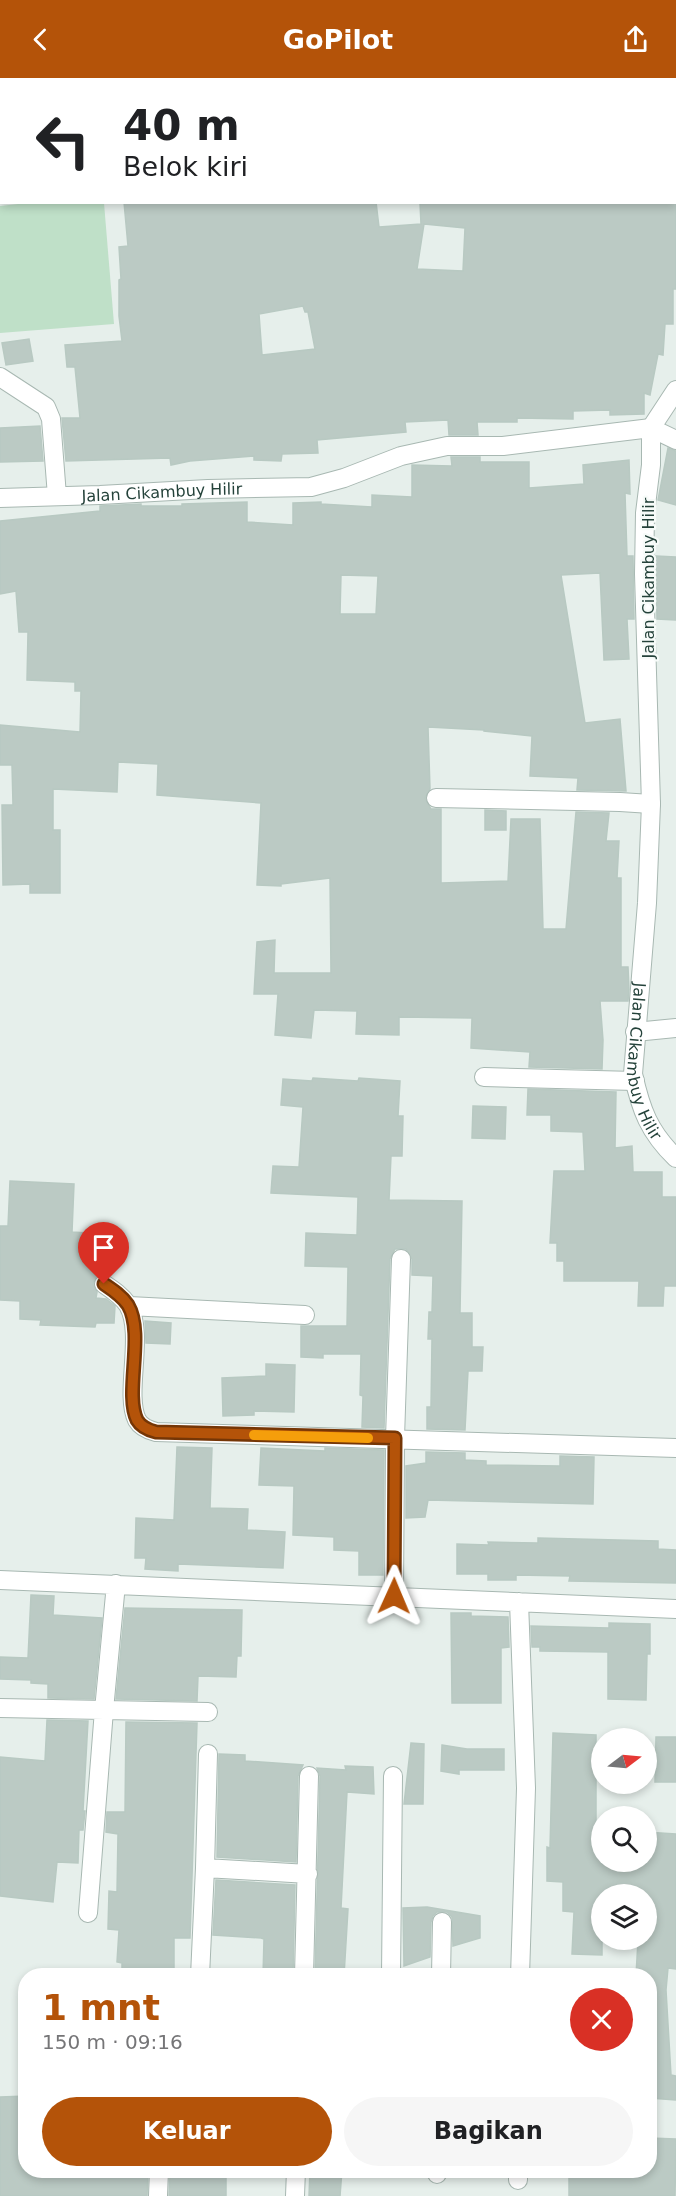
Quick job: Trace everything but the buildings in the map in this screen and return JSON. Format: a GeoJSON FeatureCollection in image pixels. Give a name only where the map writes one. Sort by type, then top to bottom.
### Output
{"type":"FeatureCollection","features":[{"type":"Feature","properties":{"kind":"street"},"geometry":{"type":"LineString","coordinates":[[0,377],[46,408],[51,418],[57,496]]}},
{"type":"Feature","properties":{"kind":"street"},"geometry":{"type":"LineString","coordinates":[[676,390],[651,428],[676,440]]}},
{"type":"Feature","properties":{"kind":"street","name":"Jalan Cikambuy Hilir"},"geometry":{"type":"LineString","coordinates":[[0,498],[311,487],[345,478],[401,456],[447,446],[503,446],[651,428],[651,465],[645,513],[644,574],[651,804],[633,1074],[639,1102],[646,1120],[666,1149],[676,1158]]}},
{"type":"Feature","properties":{"kind":"street"},"geometry":{"type":"LineString","coordinates":[[436,798],[651,804]]}},
{"type":"Feature","properties":{"kind":"street"},"geometry":{"type":"LineString","coordinates":[[635,1032],[676,1028]]}},
{"type":"Feature","properties":{"kind":"street"},"geometry":{"type":"LineString","coordinates":[[484,1077],[635,1081]]}},
{"type":"Feature","properties":{"kind":"street"},"geometry":{"type":"LineString","coordinates":[[394,1596],[395,1438],[401,1259]]}},
{"type":"Feature","properties":{"kind":"street"},"geometry":{"type":"LineString","coordinates":[[104,1284],[122,1297],[132,1314],[135,1354],[134,1409],[138,1422],[146,1429],[156,1432],[676,1448]]}},
{"type":"Feature","properties":{"kind":"street"},"geometry":{"type":"LineString","coordinates":[[129,1306],[305,1315]]}},
{"type":"Feature","properties":{"kind":"street"},"geometry":{"type":"LineString","coordinates":[[0,1580],[676,1609]]}},
{"type":"Feature","properties":{"kind":"street"},"geometry":{"type":"LineString","coordinates":[[88,1913],[116,1584]]}},
{"type":"Feature","properties":{"kind":"street"},"geometry":{"type":"LineString","coordinates":[[519,1602],[526,1788],[520,1968]]}},
{"type":"Feature","properties":{"kind":"street"},"geometry":{"type":"LineString","coordinates":[[0,1708],[208,1712]]}},
{"type":"Feature","properties":{"kind":"street"},"geometry":{"type":"LineString","coordinates":[[200,1968],[208,1754]]}},
{"type":"Feature","properties":{"kind":"street"},"geometry":{"type":"LineString","coordinates":[[304,1968],[309,1776]]}},
{"type":"Feature","properties":{"kind":"street"},"geometry":{"type":"LineString","coordinates":[[391,1968],[393,1776]]}},
{"type":"Feature","properties":{"kind":"street"},"geometry":{"type":"LineString","coordinates":[[205,1868],[308,1874]]}},
{"type":"Feature","properties":{"kind":"street"},"geometry":{"type":"LineString","coordinates":[[441,1968],[442,1922]]}},
{"type":"Feature","properties":{"kind":"street"},"geometry":{"type":"LineString","coordinates":[[158,2196],[159,2178]]}},
{"type":"Feature","properties":{"kind":"street"},"geometry":{"type":"LineString","coordinates":[[295,2196],[296,2178]]}},
{"type":"Feature","properties":{"kind":"green space"},"geometry":{"type":"Polygon","coordinates":[[[104,204],[114,324],[0,333],[0,206],[104,204]]]}},
{"type":"Feature","properties":{"kind":"slow traffic"},"geometry":{"type":"LineString","coordinates":[[254,1435],[368,1438]]}},
{"type":"Feature","properties":{"kind":"route"},"geometry":{"type":"LineString","coordinates":[[104,1284],[122,1297],[132,1314],[135,1354],[134,1409],[138,1422],[146,1429],[156,1432],[395,1438],[394,1596]]}}]}
